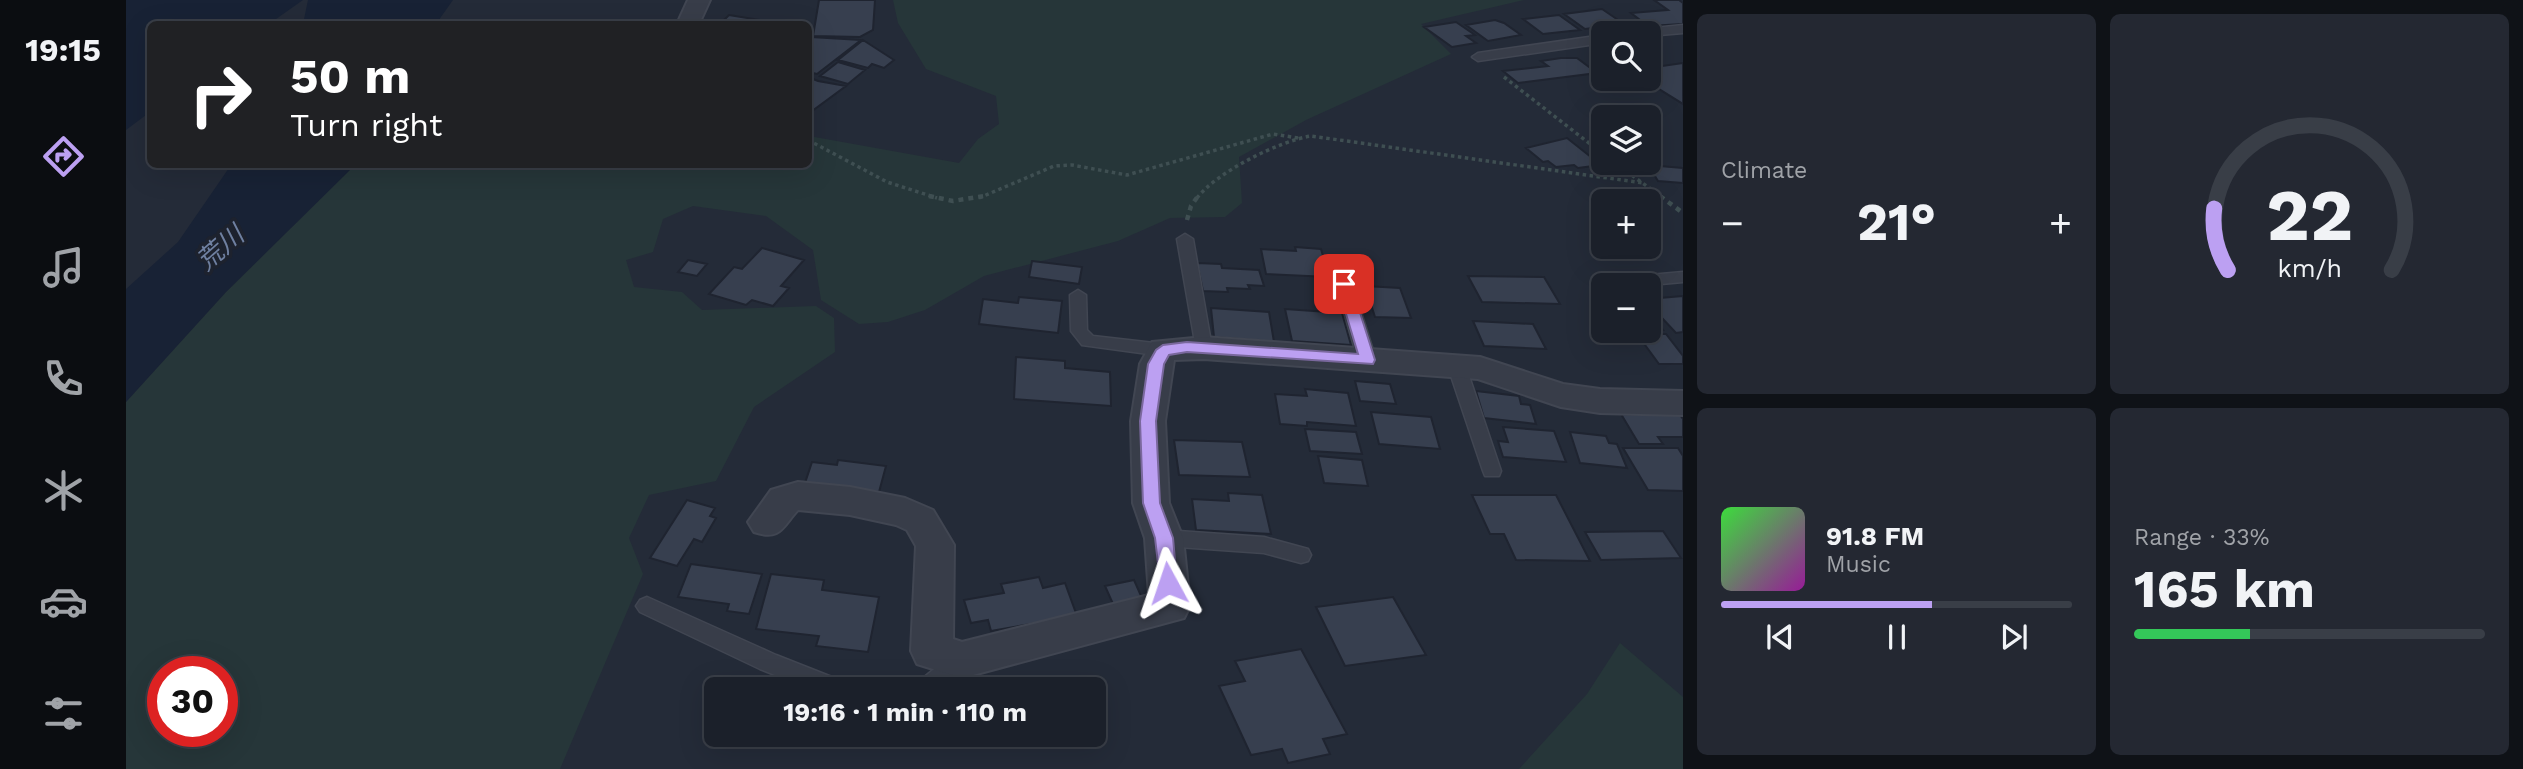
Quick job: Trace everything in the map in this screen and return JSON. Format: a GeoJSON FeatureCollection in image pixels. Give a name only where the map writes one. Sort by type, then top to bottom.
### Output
{"type":"FeatureCollection","features":[{"type":"Feature","properties":{"kind":"street"},"geometry":{"type":"LineString","coordinates":[[689,21],[698,0]]}},
{"type":"Feature","properties":{"kind":"street"},"geometry":{"type":"LineString","coordinates":[[767,522],[784,500],[798,496],[850,501],[905,512],[920,520],[935,545],[932,651],[962,660],[1170,606],[1164,538],[1151,503],[1148,421],[1156,364],[1163,350],[1204,348],[1480,368],[1561,395],[1600,401],[1683,403]]}},
{"type":"Feature","properties":{"kind":"lane"},"geometry":{"type":"LineString","coordinates":[[1661,31],[1683,29]]}},
{"type":"Feature","properties":{"kind":"lane"},"geometry":{"type":"LineString","coordinates":[[1478,57],[1591,41]]}},
{"type":"Feature","properties":{"kind":"lane"},"geometry":{"type":"LineString","coordinates":[[1185,239],[1204,348]]}},
{"type":"Feature","properties":{"kind":"lane"},"geometry":{"type":"LineString","coordinates":[[1661,279],[1683,277]]}},
{"type":"Feature","properties":{"kind":"lane"},"geometry":{"type":"LineString","coordinates":[[1344,284],[1367,360]]}},
{"type":"Feature","properties":{"kind":"lane"},"geometry":{"type":"LineString","coordinates":[[1078,295],[1079,331],[1088,341],[1163,350]]}},
{"type":"Feature","properties":{"kind":"lane"},"geometry":{"type":"LineString","coordinates":[[1457,367],[1492,471]]}},
{"type":"Feature","properties":{"kind":"lane"},"geometry":{"type":"LineString","coordinates":[[1164,538],[1264,545],[1301,555]]}},
{"type":"Feature","properties":{"kind":"lane"},"geometry":{"type":"LineString","coordinates":[[647,606],[806,677]]}},
{"type":"Feature","properties":{"kind":"lane"},"geometry":{"type":"LineString","coordinates":[[941,677],[962,660]]}},
{"type":"Feature","properties":{"kind":"path"},"geometry":{"type":"LineString","coordinates":[[1478,57],[1591,145]]}},
{"type":"Feature","properties":{"kind":"path"},"geometry":{"type":"LineString","coordinates":[[812,141],[904,189],[933,199],[969,201],[997,192],[1021,178],[1056,166],[1075,166],[1110,176],[1127,175],[1273,134],[1298,138]]}},
{"type":"Feature","properties":{"kind":"path"},"geometry":{"type":"LineString","coordinates":[[1185,239],[1187,211],[1197,195],[1218,178],[1298,138],[1311,136],[1643,183]]}},
{"type":"Feature","properties":{"kind":"path"},"geometry":{"type":"LineString","coordinates":[[1632,175],[1683,213]]}},
{"type":"Feature","properties":{"kind":"shaded area"},"geometry":{"type":"Polygon","coordinates":[[[893,0],[1524,0],[1421,24],[1451,54],[1306,120],[1239,157],[1242,203],[1225,217],[1170,218],[1118,241],[984,276],[925,310],[888,322],[859,324],[821,300],[813,250],[766,216],[693,206],[663,219],[653,252],[626,260],[634,287],[682,292],[702,310],[816,306],[834,318],[835,352],[754,407],[716,481],[649,495],[629,538],[643,574],[560,769],[126,769],[126,402],[226,292],[352,168],[812,168],[812,137],[959,163],[978,139],[999,124],[996,96],[926,69],[898,23],[893,0]]]}},
{"type":"Feature","properties":{"kind":"shaded area"},"geometry":{"type":"Polygon","coordinates":[[[1620,643],[1683,697],[1683,769],[1519,769],[1587,694],[1620,643]]]}},
{"type":"Feature","properties":{"kind":"water"},"geometry":{"type":"Polygon","coordinates":[[[126,0],[303,0],[273,21],[147,21],[147,114],[126,130],[126,0]]]}},
{"type":"Feature","properties":{"kind":"water"},"geometry":{"type":"Polygon","coordinates":[[[308,0],[453,0],[438,21],[304,21],[308,0]]]}},
{"type":"Feature","properties":{"kind":"water","name":"荒川"},"geometry":{"type":"Polygon","coordinates":[[[229,168],[352,168],[226,292],[126,402],[126,289],[178,242],[229,168]]]}},
{"type":"Feature","properties":{"kind":"building"},"geometry":{"type":"Polygon","coordinates":[[[819,0],[875,0],[873,30],[860,37],[813,36],[819,0]]]}},
{"type":"Feature","properties":{"kind":"building"},"geometry":{"type":"Polygon","coordinates":[[[1654,0],[1679,0],[1683,3],[1683,24],[1661,25],[1661,21],[1641,21],[1631,13],[1668,10],[1654,0]]]}},
{"type":"Feature","properties":{"kind":"building"},"geometry":{"type":"Polygon","coordinates":[[[1602,9],[1620,21],[1591,21],[1591,28],[1585,29],[1564,14],[1602,9]]]}},
{"type":"Feature","properties":{"kind":"building"},"geometry":{"type":"Polygon","coordinates":[[[729,15],[765,21],[723,21],[729,15]]]}},
{"type":"Feature","properties":{"kind":"building"},"geometry":{"type":"Polygon","coordinates":[[[1559,15],[1580,30],[1543,34],[1523,19],[1559,15]]]}},
{"type":"Feature","properties":{"kind":"building"},"geometry":{"type":"Polygon","coordinates":[[[1495,20],[1521,35],[1488,41],[1466,25],[1495,20]]]}},
{"type":"Feature","properties":{"kind":"building"},"geometry":{"type":"Polygon","coordinates":[[[1456,22],[1475,35],[1466,36],[1476,43],[1452,47],[1424,27],[1456,22]]]}},
{"type":"Feature","properties":{"kind":"building"},"geometry":{"type":"Polygon","coordinates":[[[812,37],[861,40],[817,74],[812,73],[812,37]]]}},
{"type":"Feature","properties":{"kind":"building"},"geometry":{"type":"Polygon","coordinates":[[[863,40],[894,60],[884,68],[872,64],[868,68],[838,60],[863,40]]]}},
{"type":"Feature","properties":{"kind":"building"},"geometry":{"type":"Polygon","coordinates":[[[1577,58],[1591,68],[1591,74],[1518,83],[1503,71],[1548,66],[1541,61],[1577,58]]]}},
{"type":"Feature","properties":{"kind":"building"},"geometry":{"type":"Polygon","coordinates":[[[838,62],[865,70],[848,84],[820,76],[838,62]]]}},
{"type":"Feature","properties":{"kind":"building"},"geometry":{"type":"Polygon","coordinates":[[[1683,63],[1683,104],[1661,90],[1661,66],[1683,63]]]}},
{"type":"Feature","properties":{"kind":"building"},"geometry":{"type":"Polygon","coordinates":[[[812,79],[846,86],[812,111],[812,79]]]}},
{"type":"Feature","properties":{"kind":"building"},"geometry":{"type":"Polygon","coordinates":[[[1567,138],[1591,157],[1591,166],[1556,167],[1548,161],[1543,162],[1526,148],[1567,138]]]}},
{"type":"Feature","properties":{"kind":"building"},"geometry":{"type":"Polygon","coordinates":[[[1661,166],[1683,168],[1683,183],[1658,181],[1654,175],[1661,175],[1661,166]]]}},
{"type":"Feature","properties":{"kind":"building"},"geometry":{"type":"Polygon","coordinates":[[[1295,247],[1321,249],[1329,277],[1266,274],[1261,249],[1296,251],[1295,247]]]}},
{"type":"Feature","properties":{"kind":"building"},"geometry":{"type":"Polygon","coordinates":[[[762,248],[804,260],[781,286],[789,288],[773,306],[752,300],[746,305],[709,294],[734,267],[742,269],[762,248]]]}},
{"type":"Feature","properties":{"kind":"building"},"geometry":{"type":"Polygon","coordinates":[[[688,260],[707,264],[697,276],[678,272],[688,260]]]}},
{"type":"Feature","properties":{"kind":"building"},"geometry":{"type":"Polygon","coordinates":[[[1032,261],[1082,267],[1079,284],[1029,277],[1032,261]]]}},
{"type":"Feature","properties":{"kind":"building"},"geometry":{"type":"Polygon","coordinates":[[[1197,263],[1221,264],[1222,268],[1259,270],[1264,286],[1248,285],[1250,289],[1227,288],[1228,292],[1203,291],[1197,263]]]}},
{"type":"Feature","properties":{"kind":"building"},"geometry":{"type":"Polygon","coordinates":[[[1468,276],[1544,277],[1560,304],[1482,302],[1468,276]]]}},
{"type":"Feature","properties":{"kind":"building"},"geometry":{"type":"Polygon","coordinates":[[[1365,286],[1400,288],[1411,318],[1375,317],[1365,286]]]}},
{"type":"Feature","properties":{"kind":"building"},"geometry":{"type":"Polygon","coordinates":[[[1683,296],[1683,332],[1676,333],[1661,317],[1661,298],[1683,296]]]}},
{"type":"Feature","properties":{"kind":"building"},"geometry":{"type":"Polygon","coordinates":[[[1019,297],[1062,301],[1058,333],[979,324],[983,299],[1018,303],[1019,297]]]}},
{"type":"Feature","properties":{"kind":"building"},"geometry":{"type":"Polygon","coordinates":[[[1211,308],[1269,312],[1274,342],[1214,337],[1211,308]]]}},
{"type":"Feature","properties":{"kind":"building"},"geometry":{"type":"Polygon","coordinates":[[[1285,309],[1342,313],[1351,345],[1292,341],[1285,309]]]}},
{"type":"Feature","properties":{"kind":"building"},"geometry":{"type":"Polygon","coordinates":[[[1473,321],[1533,324],[1546,349],[1484,346],[1473,321]]]}},
{"type":"Feature","properties":{"kind":"building"},"geometry":{"type":"Polygon","coordinates":[[[1661,334],[1666,334],[1683,356],[1683,364],[1659,364],[1644,343],[1661,343],[1661,334]]]}},
{"type":"Feature","properties":{"kind":"building"},"geometry":{"type":"Polygon","coordinates":[[[1016,357],[1065,361],[1065,368],[1110,372],[1111,406],[1014,399],[1016,357]]]}},
{"type":"Feature","properties":{"kind":"building"},"geometry":{"type":"Polygon","coordinates":[[[1355,381],[1390,384],[1396,404],[1360,401],[1355,381]]]}},
{"type":"Feature","properties":{"kind":"building"},"geometry":{"type":"Polygon","coordinates":[[[1305,389],[1348,393],[1356,426],[1307,422],[1307,426],[1280,424],[1275,394],[1307,396],[1305,389]]]}},
{"type":"Feature","properties":{"kind":"building"},"geometry":{"type":"Polygon","coordinates":[[[1476,391],[1519,396],[1521,404],[1530,405],[1536,424],[1484,418],[1476,391]]]}},
{"type":"Feature","properties":{"kind":"building"},"geometry":{"type":"Polygon","coordinates":[[[1371,412],[1431,417],[1440,449],[1379,444],[1371,412]]]}},
{"type":"Feature","properties":{"kind":"building"},"geometry":{"type":"Polygon","coordinates":[[[1621,414],[1680,415],[1683,419],[1683,437],[1658,437],[1663,444],[1639,444],[1621,414]]]}},
{"type":"Feature","properties":{"kind":"building"},"geometry":{"type":"Polygon","coordinates":[[[1503,427],[1554,431],[1566,462],[1503,457],[1498,441],[1508,442],[1503,427]]]}},
{"type":"Feature","properties":{"kind":"building"},"geometry":{"type":"Polygon","coordinates":[[[1305,429],[1356,432],[1362,454],[1310,451],[1305,429]]]}},
{"type":"Feature","properties":{"kind":"building"},"geometry":{"type":"Polygon","coordinates":[[[1570,432],[1606,436],[1609,443],[1617,444],[1627,468],[1580,463],[1570,432]]]}},
{"type":"Feature","properties":{"kind":"building"},"geometry":{"type":"Polygon","coordinates":[[[1174,440],[1242,442],[1250,477],[1179,475],[1174,440]]]}},
{"type":"Feature","properties":{"kind":"building"},"geometry":{"type":"Polygon","coordinates":[[[1623,448],[1678,448],[1683,456],[1683,491],[1648,490],[1623,448]]]}},
{"type":"Feature","properties":{"kind":"building"},"geometry":{"type":"Polygon","coordinates":[[[1318,456],[1362,460],[1368,486],[1324,483],[1318,456]]]}},
{"type":"Feature","properties":{"kind":"building"},"geometry":{"type":"Polygon","coordinates":[[[838,460],[886,466],[879,492],[805,483],[812,462],[837,465],[838,460]]]}},
{"type":"Feature","properties":{"kind":"building"},"geometry":{"type":"Polygon","coordinates":[[[1228,493],[1262,495],[1271,534],[1196,530],[1192,499],[1229,501],[1228,493]]]}},
{"type":"Feature","properties":{"kind":"building"},"geometry":{"type":"Polygon","coordinates":[[[1472,495],[1556,495],[1590,561],[1516,560],[1504,534],[1490,534],[1472,495]]]}},
{"type":"Feature","properties":{"kind":"building"},"geometry":{"type":"Polygon","coordinates":[[[687,500],[715,508],[710,516],[716,518],[702,542],[694,539],[677,566],[650,558],[687,500]]]}},
{"type":"Feature","properties":{"kind":"building"},"geometry":{"type":"Polygon","coordinates":[[[1663,531],[1681,558],[1601,560],[1585,532],[1663,531]]]}},
{"type":"Feature","properties":{"kind":"building"},"geometry":{"type":"Polygon","coordinates":[[[691,564],[762,574],[749,614],[727,611],[729,604],[678,597],[691,564]]]}},
{"type":"Feature","properties":{"kind":"building"},"geometry":{"type":"Polygon","coordinates":[[[771,574],[824,580],[822,590],[879,597],[868,652],[816,646],[819,636],[756,629],[771,574]]]}},
{"type":"Feature","properties":{"kind":"building"},"geometry":{"type":"Polygon","coordinates":[[[1039,577],[1043,588],[1065,583],[1077,616],[991,631],[988,620],[971,623],[964,600],[1004,593],[1001,584],[1039,577]]]}},
{"type":"Feature","properties":{"kind":"building"},"geometry":{"type":"Polygon","coordinates":[[[1134,580],[1142,598],[1113,604],[1105,586],[1134,580]]]}},
{"type":"Feature","properties":{"kind":"building"},"geometry":{"type":"Polygon","coordinates":[[[1393,597],[1426,655],[1345,666],[1316,607],[1393,597]]]}},
{"type":"Feature","properties":{"kind":"building"},"geometry":{"type":"Polygon","coordinates":[[[1301,649],[1347,734],[1323,739],[1330,754],[1288,763],[1282,749],[1251,755],[1219,686],[1245,681],[1235,661],[1301,649]]]}},
{"type":"Feature","properties":{"kind":"route"},"geometry":{"type":"LineString","coordinates":[[1168,583],[1164,538],[1151,503],[1148,421],[1156,364],[1163,350],[1187,347],[1367,360],[1344,284]]}}]}
